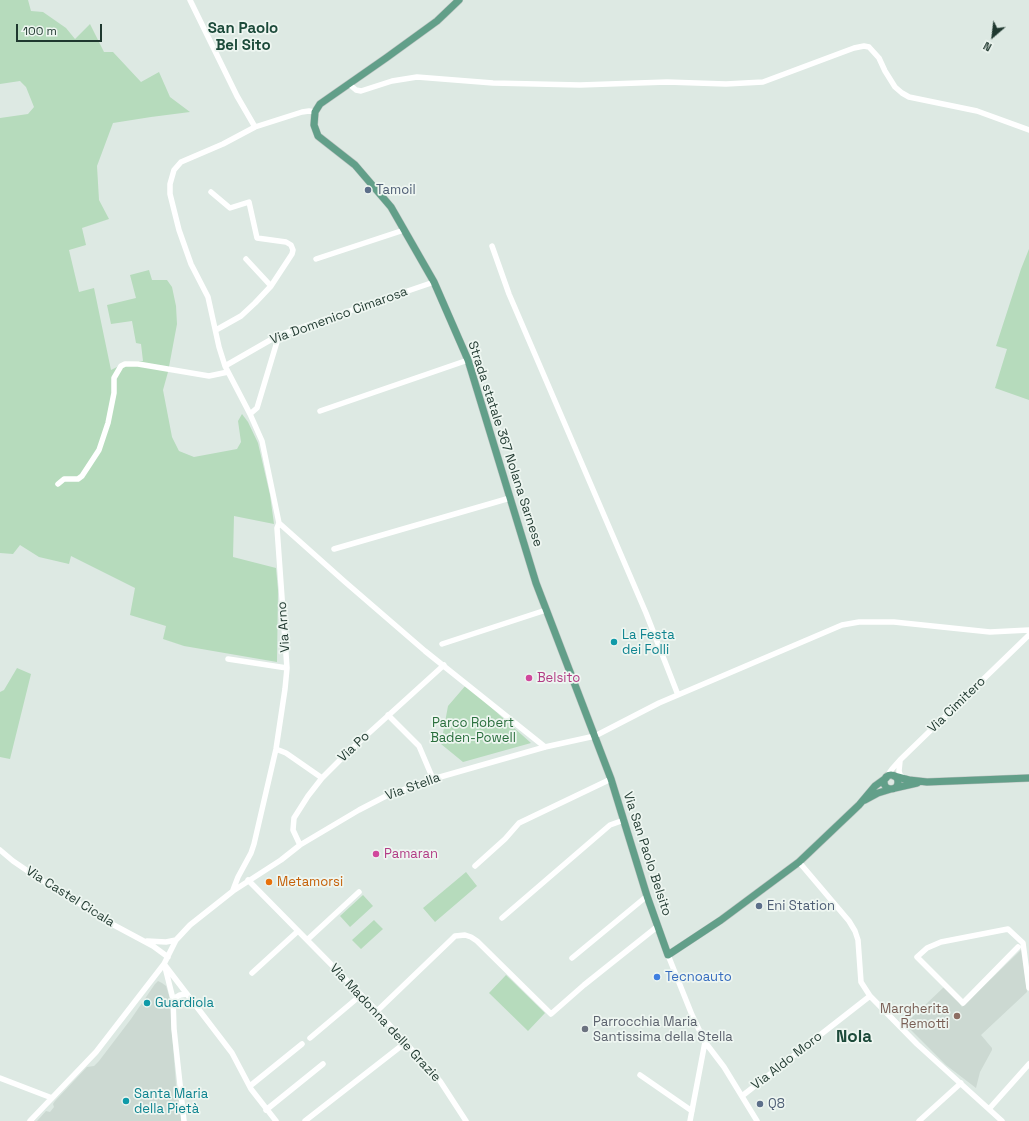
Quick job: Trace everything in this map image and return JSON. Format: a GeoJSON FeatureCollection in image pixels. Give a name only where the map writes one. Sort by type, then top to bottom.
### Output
{"type":"FeatureCollection","features":[{"type":"Feature","properties":{"kind":"main road"},"geometry":{"type":"LineString","coordinates":[[315,112],[320,104],[437,21],[459,0]]}},
{"type":"Feature","properties":{"kind":"main road","name":"Strada statale 367 Nolana Sarnese"},"geometry":{"type":"LineString","coordinates":[[315,112],[314,125],[318,136],[355,165],[391,206],[434,282],[468,360],[536,583]]}},
{"type":"Feature","properties":{"kind":"main road","name":"Via San Paolo Belsito"},"geometry":{"type":"LineString","coordinates":[[536,583],[611,779],[647,896],[668,955]]}},
{"type":"Feature","properties":{"kind":"main road"},"geometry":{"type":"LineString","coordinates":[[889,776],[885,785],[893,788]]}},
{"type":"Feature","properties":{"kind":"main road"},"geometry":{"type":"LineString","coordinates":[[889,776],[898,781],[893,788]]}},
{"type":"Feature","properties":{"kind":"main road"},"geometry":{"type":"LineString","coordinates":[[859,805],[875,786],[889,776],[927,782]]}},
{"type":"Feature","properties":{"kind":"main road"},"geometry":{"type":"LineString","coordinates":[[668,955],[721,920],[799,862],[868,798],[893,788],[927,782],[1029,778]]}},
{"type":"Feature","properties":{"kind":"street"},"geometry":{"type":"LineString","coordinates":[[190,0],[237,96],[255,128]]}},
{"type":"Feature","properties":{"kind":"street"},"geometry":{"type":"LineString","coordinates":[[349,84],[356,90],[361,91],[392,81],[417,77],[493,83],[580,85],[667,82],[726,84],[763,82],[854,48],[864,46],[869,47],[879,58],[895,87],[909,97],[977,111],[1029,130]]}},
{"type":"Feature","properties":{"kind":"street","name":"Via Arno"},"geometry":{"type":"LineString","coordinates":[[233,891],[238,877],[252,853],[276,749],[287,668],[277,528],[279,523],[262,441],[225,366],[218,347],[216,330],[208,297],[191,264],[179,230],[170,194],[170,184],[174,170],[181,162],[255,128],[302,112],[315,112]]}},
{"type":"Feature","properties":{"kind":"street"},"geometry":{"type":"LineString","coordinates":[[211,192],[230,208],[249,202],[257,238],[283,241],[289,243],[293,247],[292,254],[272,286],[241,316],[216,330]]}},
{"type":"Feature","properties":{"kind":"street"},"geometry":{"type":"LineString","coordinates":[[316,259],[404,230]]}},
{"type":"Feature","properties":{"kind":"street"},"geometry":{"type":"LineString","coordinates":[[492,246],[509,294],[646,613],[678,695]]}},
{"type":"Feature","properties":{"kind":"street"},"geometry":{"type":"LineString","coordinates":[[246,259],[272,286]]}},
{"type":"Feature","properties":{"kind":"street","name":"Via Domenico Cimarosa"},"geometry":{"type":"LineString","coordinates":[[225,366],[279,335],[434,282]]}},
{"type":"Feature","properties":{"kind":"street"},"geometry":{"type":"LineString","coordinates":[[250,414],[257,408],[279,335]]}},
{"type":"Feature","properties":{"kind":"street"},"geometry":{"type":"LineString","coordinates":[[320,411],[468,360]]}},
{"type":"Feature","properties":{"kind":"street"},"geometry":{"type":"LineString","coordinates":[[58,484],[64,479],[78,479],[82,476],[99,450],[108,424],[114,393],[114,378],[121,366],[125,364],[138,364],[209,376],[228,372]]}},
{"type":"Feature","properties":{"kind":"street"},"geometry":{"type":"LineString","coordinates":[[334,549],[510,498]]}},
{"type":"Feature","properties":{"kind":"street"},"geometry":{"type":"LineString","coordinates":[[279,523],[425,651],[545,747]]}},
{"type":"Feature","properties":{"kind":"street"},"geometry":{"type":"LineString","coordinates":[[442,644],[546,610]]}},
{"type":"Feature","properties":{"kind":"street","name":"Via Stella"},"geometry":{"type":"LineString","coordinates":[[233,891],[281,860],[300,845],[359,810],[388,795],[545,747],[595,736],[678,695],[842,625],[859,622],[894,622],[990,632],[1029,630]]}},
{"type":"Feature","properties":{"kind":"street","name":"Via Cimitero"},"geometry":{"type":"LineString","coordinates":[[889,776],[892,769],[900,760],[1029,636]]}},
{"type":"Feature","properties":{"kind":"street"},"geometry":{"type":"LineString","coordinates":[[228,659],[287,668]]}},
{"type":"Feature","properties":{"kind":"street","name":"Via Po"},"geometry":{"type":"LineString","coordinates":[[300,845],[293,830],[294,818],[322,778],[348,752],[444,665]]}},
{"type":"Feature","properties":{"kind":"street"},"geometry":{"type":"LineString","coordinates":[[388,715],[419,746],[433,780]]}},
{"type":"Feature","properties":{"kind":"street"},"geometry":{"type":"LineString","coordinates":[[276,749],[286,753],[322,778]]}},
{"type":"Feature","properties":{"kind":"street"},"geometry":{"type":"LineString","coordinates":[[900,760],[900,775],[905,779]]}},
{"type":"Feature","properties":{"kind":"street"},"geometry":{"type":"LineString","coordinates":[[475,866],[519,824],[611,779]]}},
{"type":"Feature","properties":{"kind":"street"},"geometry":{"type":"LineString","coordinates":[[502,918],[610,825],[624,820]]}},
{"type":"Feature","properties":{"kind":"street","name":"Via Castel Cicala"},"geometry":{"type":"LineString","coordinates":[[0,850],[13,862],[79,904],[126,932],[143,940]]}},
{"type":"Feature","properties":{"kind":"street"},"geometry":{"type":"LineString","coordinates":[[799,862],[849,921],[855,931],[858,940],[861,982],[870,996],[917,1044],[1002,1121]]}},
{"type":"Feature","properties":{"kind":"street","name":"Via Madonna delle Grazie"},"geometry":{"type":"LineString","coordinates":[[248,880],[361,995],[440,1081],[466,1121]]}},
{"type":"Feature","properties":{"kind":"street"},"geometry":{"type":"LineString","coordinates":[[30,1121],[96,1052],[164,964],[176,940],[199,916],[233,891]]}},
{"type":"Feature","properties":{"kind":"street"},"geometry":{"type":"LineString","coordinates":[[307,940],[359,892]]}},
{"type":"Feature","properties":{"kind":"street"},"geometry":{"type":"LineString","coordinates":[[572,958],[647,896]]}},
{"type":"Feature","properties":{"kind":"street"},"geometry":{"type":"LineString","coordinates":[[377,1012],[455,936],[465,935],[478,941],[551,1014],[584,985],[658,926]]}},
{"type":"Feature","properties":{"kind":"street"},"geometry":{"type":"LineString","coordinates":[[1018,948],[963,1003],[917,957],[927,948],[941,942],[1008,929],[1023,943],[1029,988]]}},
{"type":"Feature","properties":{"kind":"street"},"geometry":{"type":"LineString","coordinates":[[252,973],[298,931]]}},
{"type":"Feature","properties":{"kind":"street"},"geometry":{"type":"LineString","coordinates":[[143,940],[155,942],[176,940]]}},
{"type":"Feature","properties":{"kind":"street"},"geometry":{"type":"LineString","coordinates":[[143,940],[168,958]]}},
{"type":"Feature","properties":{"kind":"street","name":"Via San Paolo Belsito"},"geometry":{"type":"LineString","coordinates":[[668,955],[692,1015],[705,1042],[724,1067],[757,1121]]}},
{"type":"Feature","properties":{"kind":"street"},"geometry":{"type":"LineString","coordinates":[[164,964],[232,1053],[250,1086],[266,1110],[276,1121]]}},
{"type":"Feature","properties":{"kind":"street"},"geometry":{"type":"LineString","coordinates":[[164,964],[173,998],[174,1029],[184,1121]]}},
{"type":"Feature","properties":{"kind":"street"},"geometry":{"type":"LineString","coordinates":[[173,998],[187,994]]}},
{"type":"Feature","properties":{"kind":"street"},"geometry":{"type":"LineString","coordinates":[[310,1038],[361,995]]}},
{"type":"Feature","properties":{"kind":"street","name":"Via Aldo Moro"},"geometry":{"type":"LineString","coordinates":[[742,1096],[870,996]]}},
{"type":"Feature","properties":{"kind":"street"},"geometry":{"type":"LineString","coordinates":[[690,1121],[705,1042]]}},
{"type":"Feature","properties":{"kind":"street"},"geometry":{"type":"LineString","coordinates":[[305,1121],[405,1043]]}},
{"type":"Feature","properties":{"kind":"street"},"geometry":{"type":"LineString","coordinates":[[250,1086],[302,1044]]}},
{"type":"Feature","properties":{"kind":"street"},"geometry":{"type":"LineString","coordinates":[[266,1110],[323,1064]]}},
{"type":"Feature","properties":{"kind":"street"},"geometry":{"type":"LineString","coordinates":[[989,1109],[1029,1064]]}},
{"type":"Feature","properties":{"kind":"street"},"geometry":{"type":"LineString","coordinates":[[640,1076],[692,1110]]}},
{"type":"Feature","properties":{"kind":"street"},"geometry":{"type":"LineString","coordinates":[[0,1078],[52,1098]]}},
{"type":"Feature","properties":{"kind":"street"},"geometry":{"type":"LineString","coordinates":[[919,1121],[961,1083]]}},
{"type":"Feature","properties":{"kind":"shaded area","name":"Margherita Remotti"},"geometry":{"type":"Polygon","coordinates":[[[1022,949],[1027,992],[981,1035],[992,1050],[980,1072],[976,1088],[946,1065],[905,1024],[944,987],[956,998],[962,1007],[1022,949]]]}},
{"type":"Feature","properties":{"kind":"shaded area"},"geometry":{"type":"Polygon","coordinates":[[[158,981],[166,986],[171,1002],[176,1085],[182,1121],[37,1121],[46,1111],[50,1112],[54,1107],[53,1104],[55,1101],[87,1067],[94,1066],[99,1061],[158,981]]]}},
{"type":"Feature","properties":{"kind":"green space"},"geometry":{"type":"Polygon","coordinates":[[[0,0],[28,0],[31,11],[43,12],[66,28],[75,39],[90,24],[104,52],[113,52],[141,82],[159,72],[170,97],[190,112],[113,123],[97,166],[99,200],[109,219],[82,228],[86,245],[69,250],[79,292],[94,288],[111,370],[127,362],[143,361],[141,344],[136,343],[132,321],[111,324],[107,305],[136,298],[130,275],[149,270],[152,280],[167,280],[172,287],[176,306],[177,324],[163,390],[172,437],[179,451],[194,457],[237,449],[241,442],[238,421],[242,414],[248,422],[258,443],[270,495],[274,524],[234,516],[233,557],[276,568],[278,590],[277,662],[184,646],[163,639],[166,626],[130,615],[135,588],[71,556],[69,564],[39,557],[20,545],[13,554],[0,553],[0,118],[28,114],[34,107],[26,87],[20,81],[0,84],[0,0]]]}},
{"type":"Feature","properties":{"kind":"green space"},"geometry":{"type":"Polygon","coordinates":[[[1029,249],[1029,400],[995,388],[1007,349],[996,346],[1029,249]]]}},
{"type":"Feature","properties":{"kind":"green space"},"geometry":{"type":"Polygon","coordinates":[[[17,668],[31,674],[10,759],[0,757],[0,692],[4,690],[17,668]]]}},
{"type":"Feature","properties":{"kind":"green space","name":"Parco Robert Baden-Powell"},"geometry":{"type":"Polygon","coordinates":[[[466,685],[531,743],[463,762],[441,744],[448,706],[466,685]]]}},
{"type":"Feature","properties":{"kind":"green space"},"geometry":{"type":"Polygon","coordinates":[[[466,872],[477,886],[435,922],[423,908],[466,872]]]}},
{"type":"Feature","properties":{"kind":"green space"},"geometry":{"type":"Polygon","coordinates":[[[363,895],[373,906],[350,927],[340,916],[363,895]]]}},
{"type":"Feature","properties":{"kind":"green space"},"geometry":{"type":"Polygon","coordinates":[[[374,920],[383,929],[361,949],[352,940],[374,920]]]}},
{"type":"Feature","properties":{"kind":"green space"},"geometry":{"type":"Polygon","coordinates":[[[506,975],[545,1013],[528,1031],[489,993],[506,975]]]}},
{"type":"Feature","properties":{"kind":"place","name":"Tamoil"},"geometry":{"type":"Point","coordinates":[368,190]}},
{"type":"Feature","properties":{"kind":"place","name":"La Festa dei Folli"},"geometry":{"type":"Point","coordinates":[614,642]}},
{"type":"Feature","properties":{"kind":"place","name":"Belsito"},"geometry":{"type":"Point","coordinates":[529,678]}},
{"type":"Feature","properties":{"kind":"place","name":"Pamaran"},"geometry":{"type":"Point","coordinates":[376,854]}},
{"type":"Feature","properties":{"kind":"place","name":"Metamorsi"},"geometry":{"type":"Point","coordinates":[269,882]}},
{"type":"Feature","properties":{"kind":"place","name":"Eni Station"},"geometry":{"type":"Point","coordinates":[759,906]}},
{"type":"Feature","properties":{"kind":"place","name":"Tecnoauto"},"geometry":{"type":"Point","coordinates":[657,977]}},
{"type":"Feature","properties":{"kind":"place","name":"Guardiola"},"geometry":{"type":"Point","coordinates":[147,1003]}},
{"type":"Feature","properties":{"kind":"place","name":"Margherita Remotti"},"geometry":{"type":"Point","coordinates":[957,1016]}},
{"type":"Feature","properties":{"kind":"place","name":"Parrocchia Maria Santissima della Stella"},"geometry":{"type":"Point","coordinates":[585,1029]}},
{"type":"Feature","properties":{"kind":"place","name":"Santa Maria della Pietà"},"geometry":{"type":"Point","coordinates":[126,1101]}},
{"type":"Feature","properties":{"kind":"place","name":"Q8"},"geometry":{"type":"Point","coordinates":[760,1104]}},
{"type":"Feature","properties":{"kind":"district","name":"San Paolo Bel Sito"},"geometry":{"type":"Point","coordinates":[243,38]}},
{"type":"Feature","properties":{"kind":"district","name":"Nola"},"geometry":{"type":"Point","coordinates":[854,1037]}}]}
